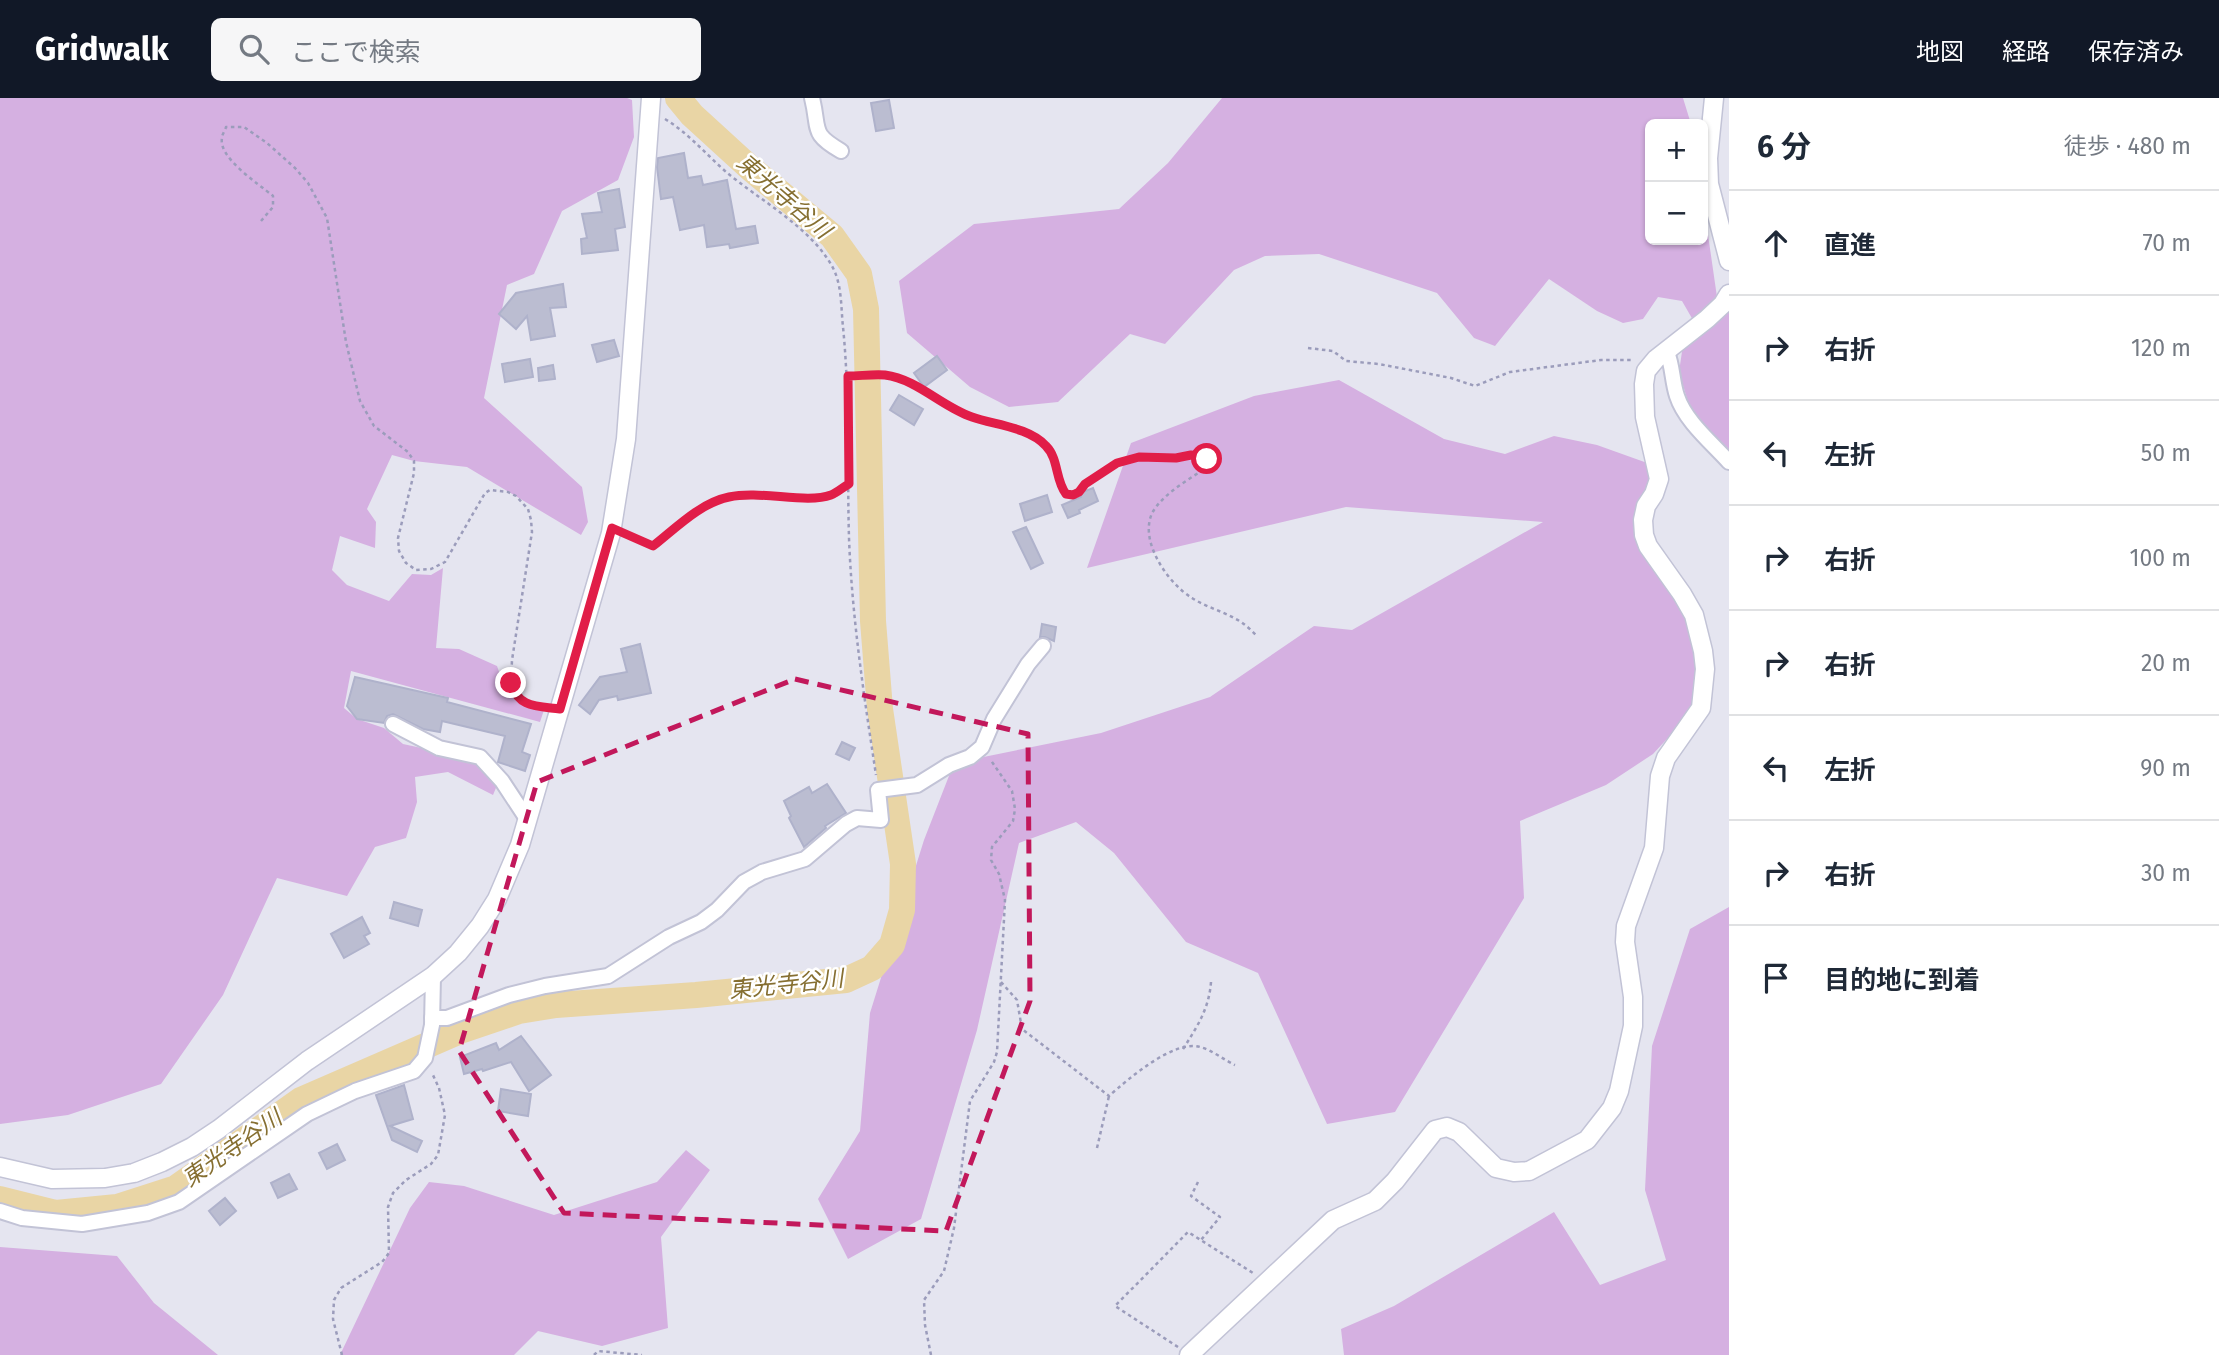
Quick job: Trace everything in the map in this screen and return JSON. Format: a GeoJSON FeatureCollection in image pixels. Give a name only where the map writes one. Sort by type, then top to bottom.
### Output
{"type":"FeatureCollection","features":[{"type":"Feature","properties":{"kind":"street"},"geometry":{"type":"LineString","coordinates":[[812,98],[817,130],[822,140],[841,151]]}},
{"type":"Feature","properties":{"kind":"street"},"geometry":{"type":"LineString","coordinates":[[1714,98],[1708,158],[1709,184],[1729,261]]}},
{"type":"Feature","properties":{"kind":"street"},"geometry":{"type":"LineString","coordinates":[[0,1167],[52,1179],[81,1180],[134,1173],[162,1162],[219,1129],[307,1061],[433,976],[458,953],[480,926],[509,874],[612,528],[626,439],[651,104]]}},
{"type":"Feature","properties":{"kind":"street"},"geometry":{"type":"LineString","coordinates":[[1189,1355],[1333,1220],[1375,1200],[1395,1181],[1434,1130],[1447,1127],[1459,1132],[1496,1168],[1529,1171],[1587,1140],[1612,1108],[1619,1091],[1633,1026],[1633,997],[1625,942],[1626,926],[1654,848],[1660,776],[1666,758],[1701,708],[1705,669],[1694,615],[1648,546],[1644,535],[1646,506],[1659,479],[1645,418],[1644,384],[1646,371],[1723,304],[1729,294]]}},
{"type":"Feature","properties":{"kind":"street"},"geometry":{"type":"LineString","coordinates":[[1662,356],[1672,365],[1677,397],[1691,420],[1729,462]]}},
{"type":"Feature","properties":{"kind":"street"},"geometry":{"type":"LineString","coordinates":[[432,1021],[509,995],[608,976],[669,937],[701,922],[717,910],[744,882],[762,872],[805,859],[857,818],[881,820],[878,790],[918,785],[949,765],[970,757],[982,747],[994,719],[1042,646]]}},
{"type":"Feature","properties":{"kind":"street"},"geometry":{"type":"LineString","coordinates":[[393,724],[439,748],[480,757],[502,781],[527,819]]}},
{"type":"Feature","properties":{"kind":"street"},"geometry":{"type":"LineString","coordinates":[[0,1211],[22,1219],[82,1224],[148,1213],[179,1202],[307,1114],[355,1091],[414,1071],[425,1058],[432,1021],[433,976]]}},
{"type":"Feature","properties":{"kind":"path"},"geometry":{"type":"LineString","coordinates":[[651,104],[725,170],[797,227],[820,249],[834,271],[839,290],[848,376],[855,625],[878,790]]}},
{"type":"Feature","properties":{"kind":"path"},"geometry":{"type":"LineString","coordinates":[[261,221],[273,207],[273,196],[237,167],[223,150],[221,138],[226,127],[244,127],[286,160],[308,184],[327,218],[346,342],[360,401],[374,426],[408,452],[414,461],[414,473],[398,538],[399,551],[406,563],[416,570],[430,569],[445,562],[485,493],[490,490],[516,496],[528,509],[532,532],[512,660],[511,683],[514,694],[520,700],[532,705],[560,709]]}},
{"type":"Feature","properties":{"kind":"path"},"geometry":{"type":"LineString","coordinates":[[1308,348],[1333,351],[1346,361],[1391,366],[1451,378],[1475,386],[1510,372],[1536,367],[1662,356]]}},
{"type":"Feature","properties":{"kind":"path"},"geometry":{"type":"LineString","coordinates":[[848,376],[885,375],[904,381],[969,416],[1029,434],[1046,446],[1053,458],[1059,486],[1066,494],[1079,492],[1085,484],[1117,463],[1139,457],[1176,458],[1191,455],[1207,459],[1207,467],[1165,496],[1154,508],[1149,517],[1153,550],[1160,566],[1175,585],[1192,598],[1238,620],[1257,636]]}},
{"type":"Feature","properties":{"kind":"path"},"geometry":{"type":"LineString","coordinates":[[612,528],[653,546],[700,509],[725,498],[756,494],[818,497],[831,495],[849,484]]}},
{"type":"Feature","properties":{"kind":"path"},"geometry":{"type":"LineString","coordinates":[[931,1355],[925,1325],[924,1300],[944,1271],[954,1228],[970,1101],[994,1062],[997,1052],[1005,900],[999,874],[991,860],[992,847],[1013,821],[1015,809],[1012,791],[982,747]]}},
{"type":"Feature","properties":{"kind":"path"},"geometry":{"type":"LineString","coordinates":[[1001,982],[1017,1000],[1022,1029],[1109,1096]]}},
{"type":"Feature","properties":{"kind":"path"},"geometry":{"type":"LineString","coordinates":[[1183,1049],[1199,1026],[1209,1002],[1212,982]]}},
{"type":"Feature","properties":{"kind":"path"},"geometry":{"type":"LineString","coordinates":[[1097,1148],[1109,1096],[1159,1057],[1199,1046],[1235,1065]]}},
{"type":"Feature","properties":{"kind":"path"},"geometry":{"type":"LineString","coordinates":[[342,1355],[333,1319],[334,1300],[341,1288],[382,1262],[389,1253],[388,1207],[393,1193],[431,1164],[438,1155],[445,1115],[439,1088],[425,1058]]}},
{"type":"Feature","properties":{"kind":"path"},"geometry":{"type":"LineString","coordinates":[[1198,1182],[1191,1196],[1220,1217],[1201,1240]]}},
{"type":"Feature","properties":{"kind":"path"},"geometry":{"type":"LineString","coordinates":[[1189,1355],[1115,1306],[1188,1232],[1266,1282]]}},
{"type":"Feature","properties":{"kind":"path"},"geometry":{"type":"LineString","coordinates":[[594,1355],[598,1351],[642,1355]]}},
{"type":"Feature","properties":{"kind":"highlighted area"},"geometry":{"type":"Polygon","coordinates":[[[795,679],[1028,734],[1030,1001],[946,1231],[564,1213],[459,1051],[537,782],[795,679]]]}},
{"type":"Feature","properties":{"kind":"shaded area"},"geometry":{"type":"Polygon","coordinates":[[[0,98],[627,98],[632,100],[634,137],[618,180],[562,211],[534,274],[507,285],[484,398],[582,487],[588,522],[581,535],[467,467],[414,461],[392,455],[367,509],[376,522],[375,548],[340,536],[332,570],[347,585],[389,601],[412,574],[431,575],[443,568],[436,648],[459,649],[497,666],[507,695],[544,710],[540,722],[351,671],[344,708],[357,719],[384,728],[403,744],[477,760],[498,783],[493,795],[448,772],[415,777],[417,802],[406,838],[375,847],[347,896],[277,878],[223,995],[161,1084],[68,1115],[0,1124],[0,98]]]}},
{"type":"Feature","properties":{"kind":"shaded area"},"geometry":{"type":"Polygon","coordinates":[[[1222,98],[1683,98],[1689,119],[1645,119],[1645,245],[1708,245],[1708,235],[1718,304],[1697,327],[1682,301],[1658,297],[1643,319],[1623,323],[1597,311],[1549,279],[1495,346],[1474,338],[1437,293],[1319,254],[1265,256],[1234,270],[1165,344],[1130,334],[1058,402],[1009,407],[970,387],[907,333],[899,281],[974,224],[1119,209],[1168,163],[1222,98]]]}},
{"type":"Feature","properties":{"kind":"shaded area"},"geometry":{"type":"Polygon","coordinates":[[[1729,283],[1729,464],[1692,415],[1679,372],[1683,345],[1726,295],[1729,283]]]}},
{"type":"Feature","properties":{"kind":"shaded area"},"geometry":{"type":"Polygon","coordinates":[[[1339,380],[1444,439],[1505,454],[1554,436],[1597,445],[1664,469],[1639,533],[1674,567],[1705,635],[1691,713],[1653,754],[1606,785],[1520,821],[1524,898],[1395,1112],[1327,1124],[1258,973],[1186,942],[1114,853],[1076,822],[1019,843],[977,1030],[921,1219],[848,1259],[818,1199],[860,1131],[870,1013],[924,840],[954,763],[1101,733],[1210,697],[1314,626],[1352,630],[1543,522],[1346,507],[1087,568],[1131,443],[1254,396],[1339,380]]]}},
{"type":"Feature","properties":{"kind":"shaded area"},"geometry":{"type":"Polygon","coordinates":[[[1729,907],[1729,1355],[1344,1355],[1341,1329],[1394,1306],[1554,1212],[1600,1285],[1666,1260],[1645,1190],[1652,1046],[1690,929],[1729,907]]]}},
{"type":"Feature","properties":{"kind":"shaded area"},"geometry":{"type":"Polygon","coordinates":[[[686,1150],[710,1170],[661,1237],[668,1328],[602,1346],[538,1331],[514,1355],[340,1355],[410,1208],[429,1182],[464,1186],[554,1215],[657,1182],[686,1150]]]}},
{"type":"Feature","properties":{"kind":"shaded area"},"geometry":{"type":"Polygon","coordinates":[[[0,1247],[117,1256],[154,1303],[218,1355],[0,1355],[0,1247]]]}},
{"type":"Feature","properties":{"kind":"building"},"geometry":{"type":"Polygon","coordinates":[[[889,100],[894,128],[876,131],[871,103],[889,100]]]}},
{"type":"Feature","properties":{"kind":"building"},"geometry":{"type":"Polygon","coordinates":[[[684,153],[688,178],[701,176],[703,185],[727,180],[736,229],[755,226],[758,243],[730,248],[729,244],[707,247],[704,225],[680,230],[673,197],[661,199],[657,167],[658,158],[684,153]]]}},
{"type":"Feature","properties":{"kind":"building"},"geometry":{"type":"Polygon","coordinates":[[[619,189],[625,227],[615,229],[618,250],[582,254],[581,239],[587,238],[582,214],[602,212],[598,193],[619,189]]]}},
{"type":"Feature","properties":{"kind":"building"},"geometry":{"type":"Polygon","coordinates":[[[563,284],[566,307],[550,308],[555,336],[531,340],[527,316],[516,329],[499,314],[516,293],[563,284]]]}},
{"type":"Feature","properties":{"kind":"building"},"geometry":{"type":"Polygon","coordinates":[[[614,340],[619,356],[597,362],[592,345],[614,340]]]}},
{"type":"Feature","properties":{"kind":"building"},"geometry":{"type":"Polygon","coordinates":[[[937,356],[947,370],[924,387],[914,373],[937,356]]]}},
{"type":"Feature","properties":{"kind":"building"},"geometry":{"type":"Polygon","coordinates":[[[530,359],[533,377],[505,382],[502,364],[530,359]]]}},
{"type":"Feature","properties":{"kind":"building"},"geometry":{"type":"Polygon","coordinates":[[[553,365],[555,379],[539,381],[538,368],[553,365]]]}},
{"type":"Feature","properties":{"kind":"building"},"geometry":{"type":"Polygon","coordinates":[[[899,395],[923,409],[914,425],[890,410],[899,395]]]}},
{"type":"Feature","properties":{"kind":"building"},"geometry":{"type":"Polygon","coordinates":[[[1093,488],[1098,501],[1068,518],[1062,505],[1081,497],[1080,493],[1093,488]]]}},
{"type":"Feature","properties":{"kind":"building"},"geometry":{"type":"Polygon","coordinates":[[[1047,495],[1052,512],[1025,521],[1020,504],[1047,495]]]}},
{"type":"Feature","properties":{"kind":"building"},"geometry":{"type":"Polygon","coordinates":[[[1026,527],[1043,563],[1031,569],[1013,532],[1026,527]]]}},
{"type":"Feature","properties":{"kind":"building"},"geometry":{"type":"Polygon","coordinates":[[[1042,624],[1056,627],[1054,641],[1040,637],[1042,624]]]}},
{"type":"Feature","properties":{"kind":"building"},"geometry":{"type":"Polygon","coordinates":[[[640,644],[651,693],[618,700],[617,696],[599,700],[590,714],[579,705],[600,677],[627,672],[621,649],[640,644]]]}},
{"type":"Feature","properties":{"kind":"building"},"geometry":{"type":"Polygon","coordinates":[[[355,677],[448,698],[447,702],[531,724],[522,752],[530,755],[525,771],[498,762],[505,736],[442,721],[440,732],[423,729],[393,714],[387,716],[384,723],[357,719],[347,706],[355,677]]]}},
{"type":"Feature","properties":{"kind":"building"},"geometry":{"type":"Polygon","coordinates":[[[842,742],[855,748],[849,760],[836,754],[842,742]]]}},
{"type":"Feature","properties":{"kind":"building"},"geometry":{"type":"Polygon","coordinates":[[[827,784],[846,813],[825,826],[826,828],[804,847],[789,818],[791,816],[784,801],[809,787],[812,793],[827,784]]]}},
{"type":"Feature","properties":{"kind":"building"},"geometry":{"type":"Polygon","coordinates":[[[394,902],[422,910],[418,926],[390,918],[394,902]]]}},
{"type":"Feature","properties":{"kind":"building"},"geometry":{"type":"Polygon","coordinates":[[[362,917],[370,933],[364,936],[369,944],[344,958],[331,934],[362,917]]]}},
{"type":"Feature","properties":{"kind":"building"},"geometry":{"type":"Polygon","coordinates":[[[521,1036],[551,1075],[529,1091],[511,1062],[464,1074],[460,1057],[496,1043],[499,1050],[521,1036]]]}},
{"type":"Feature","properties":{"kind":"building"},"geometry":{"type":"Polygon","coordinates":[[[404,1085],[413,1119],[390,1126],[422,1141],[417,1152],[392,1140],[376,1095],[404,1085]]]}},
{"type":"Feature","properties":{"kind":"building"},"geometry":{"type":"Polygon","coordinates":[[[501,1089],[531,1094],[528,1116],[498,1111],[501,1089]]]}},
{"type":"Feature","properties":{"kind":"building"},"geometry":{"type":"Polygon","coordinates":[[[337,1144],[345,1160],[327,1169],[319,1153],[337,1144]]]}},
{"type":"Feature","properties":{"kind":"building"},"geometry":{"type":"Polygon","coordinates":[[[289,1174],[297,1189],[278,1198],[271,1183],[289,1174]]]}},
{"type":"Feature","properties":{"kind":"building"},"geometry":{"type":"Polygon","coordinates":[[[225,1198],[236,1211],[220,1225],[209,1211],[225,1198]]]}},
{"type":"Feature","properties":{"kind":"waterway","name":"東光寺谷川"},"geometry":{"type":"LineString","coordinates":[[0,1199],[56,1213],[117,1207],[176,1188],[301,1100],[460,1031],[519,1011],[556,1005],[846,980],[872,968],[892,945],[902,910],[903,864],[880,709],[873,621],[866,309],[859,274],[832,236],[750,168],[692,115],[678,98]]}},
{"type":"Feature","properties":{"kind":"route"},"geometry":{"type":"LineString","coordinates":[[511,683],[514,694],[520,700],[532,705],[560,709],[612,528],[653,546],[700,509],[725,498],[756,494],[818,497],[831,495],[849,484],[848,376],[885,375],[904,381],[969,416],[1029,434],[1046,446],[1053,458],[1059,486],[1066,494],[1079,492],[1085,484],[1117,463],[1139,457],[1176,458],[1191,455],[1207,459]]}}]}
